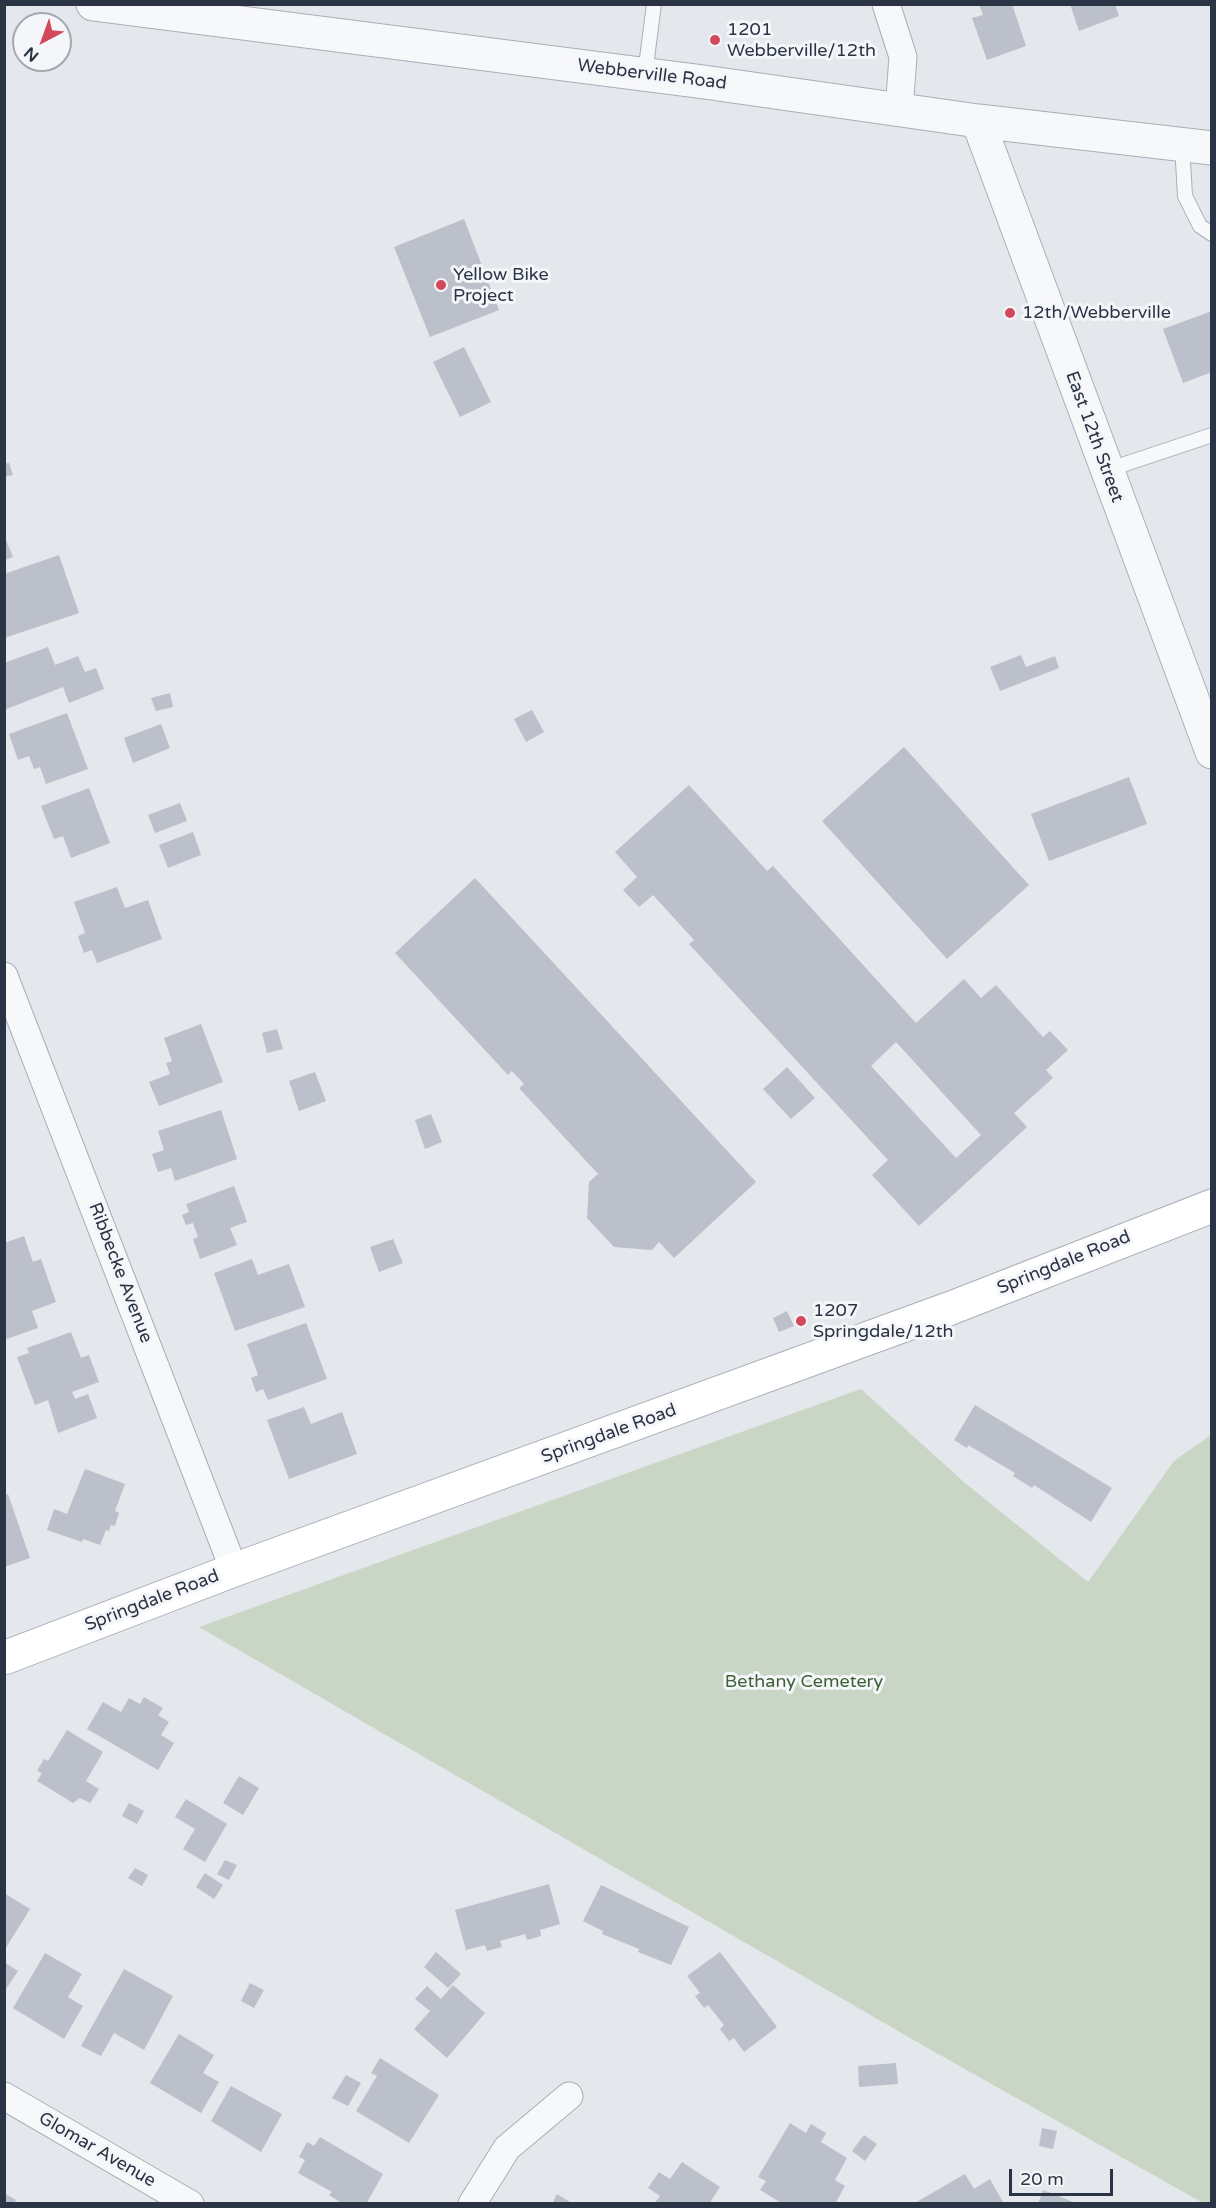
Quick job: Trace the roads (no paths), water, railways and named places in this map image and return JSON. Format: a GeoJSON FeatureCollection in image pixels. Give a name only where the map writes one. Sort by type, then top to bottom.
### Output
{"type":"FeatureCollection","features":[{"type":"Feature","properties":{"kind":"main road","name":"Springdale Road"},"geometry":{"type":"LineString","coordinates":[[4,1658],[234,1570],[951,1308],[1212,1206]]}},
{"type":"Feature","properties":{"kind":"street","name":"Webberville Road"},"geometry":{"type":"LineString","coordinates":[[93,4],[645,74],[978,121],[1197,146]]}},
{"type":"Feature","properties":{"kind":"street"},"geometry":{"type":"LineString","coordinates":[[886,4],[903,57],[899,110]]}},
{"type":"Feature","properties":{"kind":"street","name":"East 12th Street"},"geometry":{"type":"LineString","coordinates":[[978,121],[1212,752]]}},
{"type":"Feature","properties":{"kind":"street","name":"Ribbecke Avenue"},"geometry":{"type":"LineString","coordinates":[[4,976],[234,1570]]}},
{"type":"Feature","properties":{"kind":"street","name":"Glomar Avenue"},"geometry":{"type":"LineString","coordinates":[[4,2096],[190,2204]]}},
{"type":"Feature","properties":{"kind":"street"},"geometry":{"type":"LineString","coordinates":[[472,2204],[507,2148],[569,2096]]}},
{"type":"Feature","properties":{"kind":"lane"},"geometry":{"type":"LineString","coordinates":[[645,74],[654,4]]}},
{"type":"Feature","properties":{"kind":"lane"},"geometry":{"type":"LineString","coordinates":[[1197,146],[1185,196],[1200,226],[1212,234]]}},
{"type":"Feature","properties":{"kind":"lane"},"geometry":{"type":"LineString","coordinates":[[1107,470],[1212,435]]}},
{"type":"Feature","properties":{"kind":"place","name":"1201 Webberville/12th"},"geometry":{"type":"Point","coordinates":[715,40]}},
{"type":"Feature","properties":{"kind":"place","name":"Yellow Bike Project"},"geometry":{"type":"Point","coordinates":[441,285]}},
{"type":"Feature","properties":{"kind":"place","name":"12th/Webberville"},"geometry":{"type":"Point","coordinates":[1010,313]}},
{"type":"Feature","properties":{"kind":"place","name":"1207 Springdale/12th"},"geometry":{"type":"Point","coordinates":[801,1321]}},
{"type":"Feature","properties":{"kind":"park label","name":"Bethany Cemetery"},"geometry":{"type":"Point","coordinates":[804,1682]}}]}
